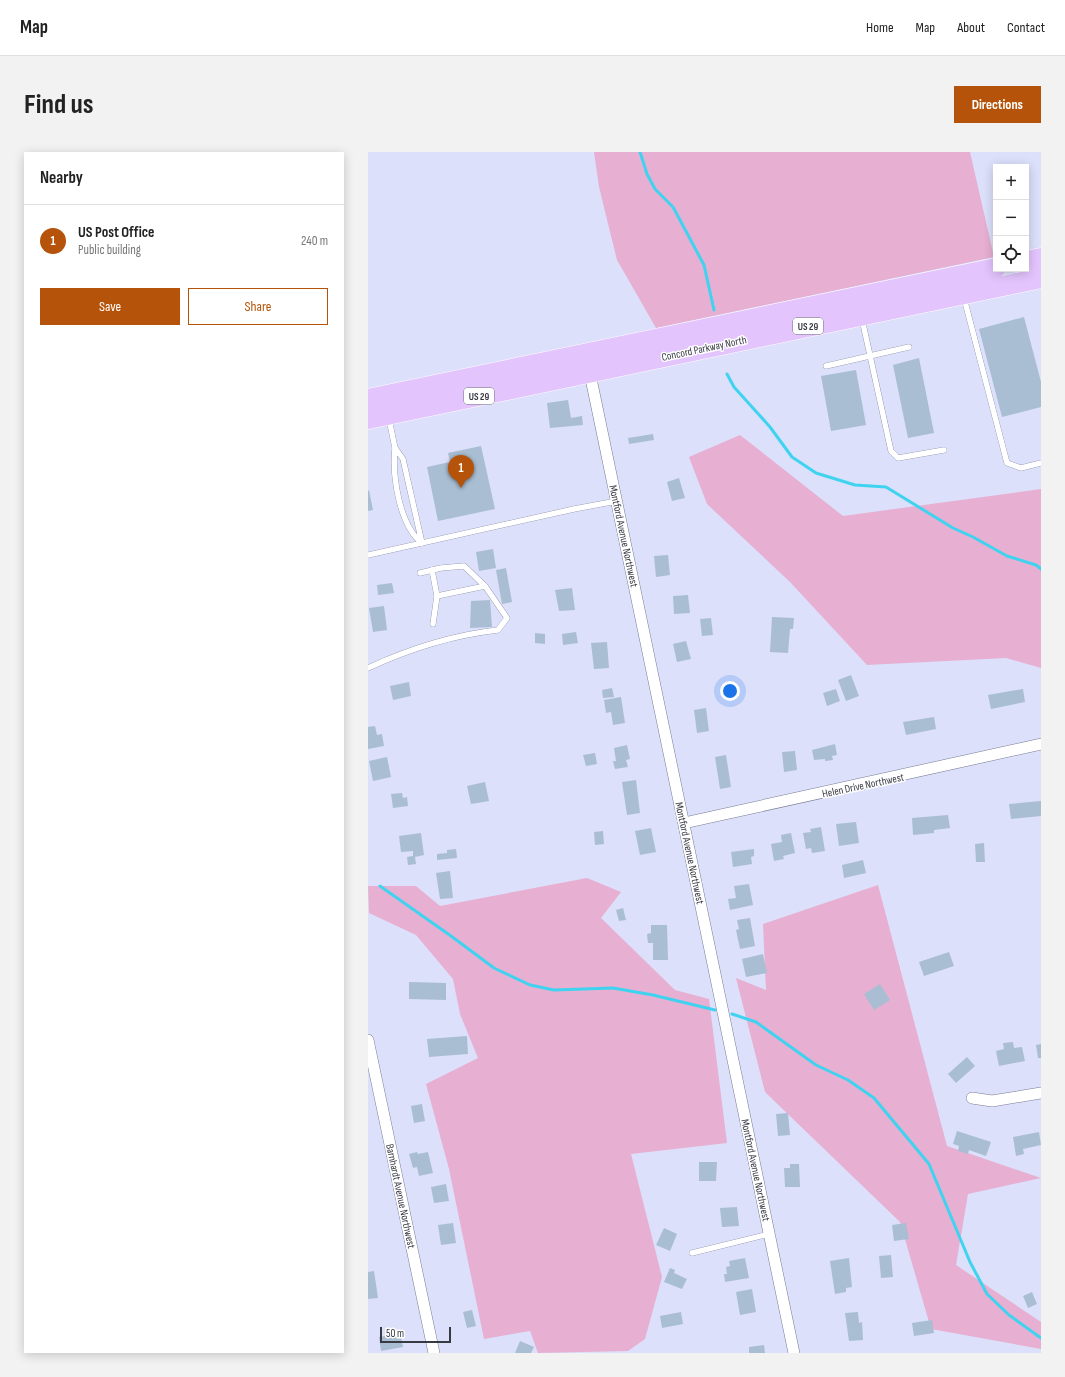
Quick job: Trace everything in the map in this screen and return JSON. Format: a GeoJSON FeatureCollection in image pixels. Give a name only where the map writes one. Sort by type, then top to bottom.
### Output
{"type":"FeatureCollection","features":[{"type":"Feature","properties":{"kind":"highway"},"geometry":{"type":"LineString","coordinates":[[1029,260],[1041,258]]}},
{"type":"Feature","properties":{"kind":"highway","name":"Concord Parkway North"},"geometry":{"type":"LineString","coordinates":[[368,419],[590,373],[860,306],[993,269]]}},
{"type":"Feature","properties":{"kind":"highway","name":"Concord Parkway North"},"geometry":{"type":"LineString","coordinates":[[368,399],[586,353],[860,306],[963,294],[1041,278]]}},
{"type":"Feature","properties":{"kind":"street","name":"Montford Avenue Northwest"},"geometry":{"type":"LineString","coordinates":[[586,353],[794,1353]]}},
{"type":"Feature","properties":{"kind":"street","name":"Helen Drive Northwest"},"geometry":{"type":"LineString","coordinates":[[684,823],[1041,744]]}},
{"type":"Feature","properties":{"kind":"street","name":"Barnhardt Avenue Northwest"},"geometry":{"type":"LineString","coordinates":[[368,1040],[434,1353]]}},
{"type":"Feature","properties":{"kind":"street"},"geometry":{"type":"LineString","coordinates":[[972,1098],[992,1101],[1041,1093]]}},
{"type":"Feature","properties":{"kind":"lane"},"geometry":{"type":"LineString","coordinates":[[963,294],[1007,463],[1021,468],[1041,464]]}},
{"type":"Feature","properties":{"kind":"lane"},"geometry":{"type":"LineString","coordinates":[[860,306],[891,451],[898,458],[944,450]]}},
{"type":"Feature","properties":{"kind":"lane"},"geometry":{"type":"LineString","coordinates":[[826,366],[909,347]]}},
{"type":"Feature","properties":{"kind":"lane"},"geometry":{"type":"LineString","coordinates":[[388,414],[395,448],[393,463],[403,514],[411,531],[422,543]]}},
{"type":"Feature","properties":{"kind":"lane"},"geometry":{"type":"LineString","coordinates":[[395,448],[403,459],[422,543]]}},
{"type":"Feature","properties":{"kind":"lane"},"geometry":{"type":"LineString","coordinates":[[368,555],[574,509],[617,501]]}},
{"type":"Feature","properties":{"kind":"lane"},"geometry":{"type":"LineString","coordinates":[[368,668],[397,654],[468,634],[498,630],[507,618],[485,586],[464,566],[432,570],[420,574]]}},
{"type":"Feature","properties":{"kind":"lane"},"geometry":{"type":"LineString","coordinates":[[432,570],[437,596],[433,624]]}},
{"type":"Feature","properties":{"kind":"lane"},"geometry":{"type":"LineString","coordinates":[[437,596],[485,586]]}},
{"type":"Feature","properties":{"kind":"lane"},"geometry":{"type":"LineString","coordinates":[[692,1253],[769,1234]]}},
{"type":"Feature","properties":{"kind":"shaded area"},"geometry":{"type":"Polygon","coordinates":[[[594,152],[970,152],[993,257],[656,328],[617,260],[599,187],[594,152]]]}},
{"type":"Feature","properties":{"kind":"shaded area"},"geometry":{"type":"Polygon","coordinates":[[[740,435],[843,516],[1041,489],[1041,668],[1006,658],[867,665],[790,582],[707,504],[689,457],[740,435]]]}},
{"type":"Feature","properties":{"kind":"shaded area"},"geometry":{"type":"Polygon","coordinates":[[[587,878],[621,892],[601,918],[675,990],[709,999],[727,1143],[631,1154],[662,1277],[645,1339],[628,1351],[538,1353],[530,1331],[484,1339],[449,1169],[426,1084],[478,1058],[460,1014],[453,979],[416,935],[369,913],[368,886],[416,886],[440,906],[587,878]]]}},
{"type":"Feature","properties":{"kind":"shaded area"},"geometry":{"type":"Polygon","coordinates":[[[878,885],[947,1146],[1041,1178],[968,1194],[956,1265],[1041,1322],[1041,1349],[931,1329],[900,1222],[765,1092],[736,978],[766,990],[763,924],[878,885]]]}},
{"type":"Feature","properties":{"kind":"building"},"geometry":{"type":"Polygon","coordinates":[[[1024,317],[1041,382],[1041,407],[1002,417],[979,329],[1024,317]]]}},
{"type":"Feature","properties":{"kind":"building"},"geometry":{"type":"Polygon","coordinates":[[[919,358],[934,433],[908,438],[893,365],[919,358]]]}},
{"type":"Feature","properties":{"kind":"building"},"geometry":{"type":"Polygon","coordinates":[[[856,370],[866,425],[831,431],[821,376],[856,370]]]}},
{"type":"Feature","properties":{"kind":"building"},"geometry":{"type":"Polygon","coordinates":[[[568,400],[571,418],[582,416],[583,425],[550,428],[547,403],[568,400]]]}},
{"type":"Feature","properties":{"kind":"building"},"geometry":{"type":"Polygon","coordinates":[[[653,434],[654,440],[629,444],[628,438],[653,434]]]}},
{"type":"Feature","properties":{"kind":"building"},"geometry":{"type":"Polygon","coordinates":[[[481,446],[495,509],[438,521],[427,467],[450,462],[448,453],[481,446]]]}},
{"type":"Feature","properties":{"kind":"building"},"geometry":{"type":"Polygon","coordinates":[[[679,478],[685,498],[672,501],[667,482],[679,478]]]}},
{"type":"Feature","properties":{"kind":"building"},"geometry":{"type":"Polygon","coordinates":[[[369,490],[373,510],[368,511],[368,491],[369,490]]]}},
{"type":"Feature","properties":{"kind":"building"},"geometry":{"type":"Polygon","coordinates":[[[493,549],[496,568],[479,571],[476,552],[493,549]]]}},
{"type":"Feature","properties":{"kind":"building"},"geometry":{"type":"Polygon","coordinates":[[[668,555],[670,575],[656,577],[654,556],[668,555]]]}},
{"type":"Feature","properties":{"kind":"building"},"geometry":{"type":"Polygon","coordinates":[[[506,568],[512,602],[502,604],[496,570],[506,568]]]}},
{"type":"Feature","properties":{"kind":"building"},"geometry":{"type":"Polygon","coordinates":[[[392,583],[394,593],[378,595],[377,585],[392,583]]]}},
{"type":"Feature","properties":{"kind":"building"},"geometry":{"type":"Polygon","coordinates":[[[572,588],[575,610],[559,611],[555,590],[572,588]]]}},
{"type":"Feature","properties":{"kind":"building"},"geometry":{"type":"Polygon","coordinates":[[[688,595],[690,613],[674,614],[673,596],[688,595]]]}},
{"type":"Feature","properties":{"kind":"building"},"geometry":{"type":"Polygon","coordinates":[[[490,600],[492,627],[470,628],[471,601],[490,600]]]}},
{"type":"Feature","properties":{"kind":"building"},"geometry":{"type":"Polygon","coordinates":[[[384,606],[387,630],[373,632],[369,608],[384,606]]]}},
{"type":"Feature","properties":{"kind":"building"},"geometry":{"type":"Polygon","coordinates":[[[772,617],[794,618],[793,629],[790,629],[788,653],[770,652],[772,617]]]}},
{"type":"Feature","properties":{"kind":"building"},"geometry":{"type":"Polygon","coordinates":[[[711,618],[713,635],[702,636],[700,619],[711,618]]]}},
{"type":"Feature","properties":{"kind":"building"},"geometry":{"type":"Polygon","coordinates":[[[576,632],[578,643],[563,645],[562,634],[576,632]]]}},
{"type":"Feature","properties":{"kind":"building"},"geometry":{"type":"Polygon","coordinates":[[[535,633],[545,634],[545,644],[535,643],[535,633]]]}},
{"type":"Feature","properties":{"kind":"building"},"geometry":{"type":"Polygon","coordinates":[[[686,641],[691,659],[677,662],[673,644],[686,641]]]}},
{"type":"Feature","properties":{"kind":"building"},"geometry":{"type":"Polygon","coordinates":[[[607,642],[609,668],[594,669],[591,643],[607,642]]]}},
{"type":"Feature","properties":{"kind":"building"},"geometry":{"type":"Polygon","coordinates":[[[851,675],[859,696],[846,701],[838,680],[851,675]]]}},
{"type":"Feature","properties":{"kind":"building"},"geometry":{"type":"Polygon","coordinates":[[[409,682],[411,696],[393,700],[390,686],[409,682]]]}},
{"type":"Feature","properties":{"kind":"building"},"geometry":{"type":"Polygon","coordinates":[[[612,688],[614,697],[603,698],[602,690],[612,688]]]}},
{"type":"Feature","properties":{"kind":"building"},"geometry":{"type":"Polygon","coordinates":[[[836,689],[840,701],[827,706],[823,693],[836,689]]]}},
{"type":"Feature","properties":{"kind":"building"},"geometry":{"type":"Polygon","coordinates":[[[1023,689],[1025,702],[991,709],[988,695],[1023,689]]]}},
{"type":"Feature","properties":{"kind":"building"},"geometry":{"type":"Polygon","coordinates":[[[621,697],[625,723],[613,725],[611,712],[606,713],[604,700],[621,697]]]}},
{"type":"Feature","properties":{"kind":"building"},"geometry":{"type":"Polygon","coordinates":[[[706,708],[709,731],[697,733],[694,710],[706,708]]]}},
{"type":"Feature","properties":{"kind":"building"},"geometry":{"type":"Polygon","coordinates":[[[934,717],[936,729],[906,735],[903,722],[934,717]]]}},
{"type":"Feature","properties":{"kind":"building"},"geometry":{"type":"Polygon","coordinates":[[[375,726],[377,735],[382,734],[384,746],[368,749],[368,727],[375,726]]]}},
{"type":"Feature","properties":{"kind":"building"},"geometry":{"type":"Polygon","coordinates":[[[835,744],[837,755],[832,756],[833,760],[814,760],[812,750],[835,744]]]}},
{"type":"Feature","properties":{"kind":"building"},"geometry":{"type":"Polygon","coordinates":[[[627,745],[630,759],[626,760],[628,767],[615,769],[613,761],[616,761],[614,748],[627,745]]]}},
{"type":"Feature","properties":{"kind":"building"},"geometry":{"type":"Polygon","coordinates":[[[795,751],[797,770],[784,772],[782,752],[795,751]]]}},
{"type":"Feature","properties":{"kind":"building"},"geometry":{"type":"Polygon","coordinates":[[[595,753],[597,764],[586,766],[583,755],[595,753]]]}},
{"type":"Feature","properties":{"kind":"building"},"geometry":{"type":"Polygon","coordinates":[[[726,755],[731,787],[720,789],[715,757],[726,755]]]}},
{"type":"Feature","properties":{"kind":"building"},"geometry":{"type":"Polygon","coordinates":[[[387,757],[391,777],[373,781],[369,761],[387,757]]]}},
{"type":"Feature","properties":{"kind":"building"},"geometry":{"type":"Polygon","coordinates":[[[636,780],[640,813],[627,815],[622,782],[636,780]]]}},
{"type":"Feature","properties":{"kind":"building"},"geometry":{"type":"Polygon","coordinates":[[[485,782],[489,801],[471,804],[467,786],[485,782]]]}},
{"type":"Feature","properties":{"kind":"building"},"geometry":{"type":"Polygon","coordinates":[[[402,793],[403,798],[407,797],[408,806],[393,808],[391,794],[402,793]]]}},
{"type":"Feature","properties":{"kind":"building"},"geometry":{"type":"Polygon","coordinates":[[[1041,801],[1041,816],[1011,819],[1009,804],[1041,801]]]}},
{"type":"Feature","properties":{"kind":"building"},"geometry":{"type":"Polygon","coordinates":[[[948,815],[950,828],[934,830],[934,833],[913,835],[912,818],[948,815]]]}},
{"type":"Feature","properties":{"kind":"building"},"geometry":{"type":"Polygon","coordinates":[[[856,822],[859,843],[839,846],[836,824],[856,822]]]}},
{"type":"Feature","properties":{"kind":"building"},"geometry":{"type":"Polygon","coordinates":[[[821,827],[825,851],[812,853],[811,848],[806,849],[803,833],[811,832],[810,829],[821,827]]]}},
{"type":"Feature","properties":{"kind":"building"},"geometry":{"type":"Polygon","coordinates":[[[651,828],[656,852],[640,855],[635,831],[651,828]]]}},
{"type":"Feature","properties":{"kind":"building"},"geometry":{"type":"Polygon","coordinates":[[[603,831],[604,844],[595,845],[594,832],[603,831]]]}},
{"type":"Feature","properties":{"kind":"building"},"geometry":{"type":"Polygon","coordinates":[[[421,833],[424,855],[415,857],[416,864],[408,865],[407,857],[413,856],[413,851],[401,852],[399,836],[421,833]]]}},
{"type":"Feature","properties":{"kind":"building"},"geometry":{"type":"Polygon","coordinates":[[[791,833],[795,853],[783,856],[784,859],[774,861],[771,844],[782,842],[781,835],[791,833]]]}},
{"type":"Feature","properties":{"kind":"building"},"geometry":{"type":"Polygon","coordinates":[[[984,843],[985,862],[976,862],[975,844],[984,843]]]}},
{"type":"Feature","properties":{"kind":"building"},"geometry":{"type":"Polygon","coordinates":[[[456,849],[457,858],[437,860],[437,854],[447,853],[447,850],[456,849]]]}},
{"type":"Feature","properties":{"kind":"building"},"geometry":{"type":"Polygon","coordinates":[[[754,849],[754,856],[751,857],[752,864],[733,867],[731,852],[754,849]]]}},
{"type":"Feature","properties":{"kind":"building"},"geometry":{"type":"Polygon","coordinates":[[[863,860],[866,873],[844,878],[842,865],[863,860]]]}},
{"type":"Feature","properties":{"kind":"building"},"geometry":{"type":"Polygon","coordinates":[[[450,871],[453,898],[440,899],[436,873],[450,871]]]}},
{"type":"Feature","properties":{"kind":"building"},"geometry":{"type":"Polygon","coordinates":[[[749,884],[753,905],[730,910],[728,899],[736,898],[734,886],[749,884]]]}},
{"type":"Feature","properties":{"kind":"building"},"geometry":{"type":"Polygon","coordinates":[[[623,908],[626,920],[619,921],[616,910],[623,908]]]}},
{"type":"Feature","properties":{"kind":"building"},"geometry":{"type":"Polygon","coordinates":[[[750,918],[755,946],[740,949],[736,930],[739,929],[737,920],[750,918]]]}},
{"type":"Feature","properties":{"kind":"building"},"geometry":{"type":"Polygon","coordinates":[[[651,925],[667,925],[668,960],[653,960],[653,943],[648,943],[647,934],[651,933],[651,925]]]}},
{"type":"Feature","properties":{"kind":"building"},"geometry":{"type":"Polygon","coordinates":[[[949,952],[954,966],[924,976],[919,962],[949,952]]]}},
{"type":"Feature","properties":{"kind":"building"},"geometry":{"type":"Polygon","coordinates":[[[763,954],[767,973],[746,977],[742,959],[763,954]]]}},
{"type":"Feature","properties":{"kind":"building"},"geometry":{"type":"Polygon","coordinates":[[[409,982],[446,983],[446,1000],[409,999],[409,982]]]}},
{"type":"Feature","properties":{"kind":"building"},"geometry":{"type":"Polygon","coordinates":[[[880,984],[890,1000],[874,1010],[864,994],[880,984]]]}},
{"type":"Feature","properties":{"kind":"building"},"geometry":{"type":"Polygon","coordinates":[[[467,1036],[468,1054],[429,1057],[427,1039],[467,1036]]]}},
{"type":"Feature","properties":{"kind":"building"},"geometry":{"type":"Polygon","coordinates":[[[1013,1042],[1014,1048],[1022,1047],[1025,1061],[999,1066],[996,1051],[1004,1049],[1003,1043],[1013,1042]]]}},
{"type":"Feature","properties":{"kind":"building"},"geometry":{"type":"Polygon","coordinates":[[[1041,1044],[1041,1058],[1038,1058],[1036,1045],[1041,1044]]]}},
{"type":"Feature","properties":{"kind":"building"},"geometry":{"type":"Polygon","coordinates":[[[967,1057],[975,1066],[956,1083],[948,1074],[967,1057]]]}},
{"type":"Feature","properties":{"kind":"building"},"geometry":{"type":"Polygon","coordinates":[[[422,1104],[425,1121],[414,1123],[411,1106],[422,1104]]]}},
{"type":"Feature","properties":{"kind":"building"},"geometry":{"type":"Polygon","coordinates":[[[788,1113],[790,1135],[778,1136],[776,1114],[788,1113]]]}},
{"type":"Feature","properties":{"kind":"building"},"geometry":{"type":"Polygon","coordinates":[[[957,1131],[991,1142],[986,1156],[969,1150],[968,1154],[958,1151],[959,1146],[953,1144],[957,1131]]]}},
{"type":"Feature","properties":{"kind":"building"},"geometry":{"type":"Polygon","coordinates":[[[1039,1132],[1041,1145],[1023,1149],[1024,1154],[1016,1156],[1013,1137],[1039,1132]]]}},
{"type":"Feature","properties":{"kind":"building"},"geometry":{"type":"Polygon","coordinates":[[[417,1152],[418,1154],[428,1152],[433,1173],[419,1176],[417,1167],[413,1168],[409,1154],[417,1152]]]}},
{"type":"Feature","properties":{"kind":"building"},"geometry":{"type":"Polygon","coordinates":[[[699,1162],[717,1162],[716,1181],[699,1181],[699,1162]]]}},
{"type":"Feature","properties":{"kind":"building"},"geometry":{"type":"Polygon","coordinates":[[[790,1164],[799,1164],[800,1187],[785,1187],[784,1168],[790,1168],[790,1164]]]}},
{"type":"Feature","properties":{"kind":"building"},"geometry":{"type":"Polygon","coordinates":[[[446,1184],[449,1201],[434,1203],[431,1187],[446,1184]]]}},
{"type":"Feature","properties":{"kind":"building"},"geometry":{"type":"Polygon","coordinates":[[[737,1207],[739,1226],[722,1227],[720,1208],[737,1207]]]}},
{"type":"Feature","properties":{"kind":"building"},"geometry":{"type":"Polygon","coordinates":[[[453,1223],[456,1243],[441,1245],[438,1225],[453,1223]]]}},
{"type":"Feature","properties":{"kind":"building"},"geometry":{"type":"Polygon","coordinates":[[[906,1223],[909,1239],[894,1241],[892,1225],[906,1223]]]}},
{"type":"Feature","properties":{"kind":"building"},"geometry":{"type":"Polygon","coordinates":[[[664,1228],[677,1234],[670,1251],[656,1245],[664,1228]]]}},
{"type":"Feature","properties":{"kind":"building"},"geometry":{"type":"Polygon","coordinates":[[[891,1255],[893,1277],[881,1278],[879,1256],[891,1255]]]}},
{"type":"Feature","properties":{"kind":"building"},"geometry":{"type":"Polygon","coordinates":[[[745,1258],[749,1278],[725,1282],[724,1274],[727,1274],[726,1267],[730,1266],[729,1261],[745,1258]]]}},
{"type":"Feature","properties":{"kind":"building"},"geometry":{"type":"Polygon","coordinates":[[[849,1258],[852,1287],[846,1288],[846,1292],[835,1294],[830,1261],[849,1258]]]}},
{"type":"Feature","properties":{"kind":"building"},"geometry":{"type":"Polygon","coordinates":[[[670,1268],[675,1270],[674,1273],[687,1279],[682,1289],[664,1282],[670,1268]]]}},
{"type":"Feature","properties":{"kind":"building"},"geometry":{"type":"Polygon","coordinates":[[[374,1271],[378,1298],[368,1299],[368,1272],[374,1271]]]}},
{"type":"Feature","properties":{"kind":"building"},"geometry":{"type":"Polygon","coordinates":[[[752,1289],[756,1312],[740,1315],[736,1292],[752,1289]]]}},
{"type":"Feature","properties":{"kind":"building"},"geometry":{"type":"Polygon","coordinates":[[[1032,1292],[1037,1304],[1028,1308],[1023,1296],[1032,1292]]]}},
{"type":"Feature","properties":{"kind":"building"},"geometry":{"type":"Polygon","coordinates":[[[472,1310],[476,1326],[467,1328],[463,1312],[472,1310]]]}},
{"type":"Feature","properties":{"kind":"building"},"geometry":{"type":"Polygon","coordinates":[[[681,1312],[683,1324],[662,1328],[660,1316],[681,1312]]]}},
{"type":"Feature","properties":{"kind":"building"},"geometry":{"type":"Polygon","coordinates":[[[858,1312],[859,1323],[862,1322],[863,1340],[849,1341],[845,1313],[858,1312]]]}},
{"type":"Feature","properties":{"kind":"building"},"geometry":{"type":"Polygon","coordinates":[[[932,1320],[934,1333],[914,1336],[912,1323],[932,1320]]]}},
{"type":"Feature","properties":{"kind":"building"},"geometry":{"type":"Polygon","coordinates":[[[400,1333],[403,1347],[381,1351],[379,1337],[400,1333]]]}},
{"type":"Feature","properties":{"kind":"building"},"geometry":{"type":"Polygon","coordinates":[[[520,1341],[534,1347],[531,1353],[515,1353],[520,1341]]]}},
{"type":"Feature","properties":{"kind":"building"},"geometry":{"type":"Polygon","coordinates":[[[764,1345],[765,1353],[749,1353],[749,1347],[764,1345]]]}},
{"type":"Feature","properties":{"kind":"waterway"},"geometry":{"type":"LineString","coordinates":[[640,152],[647,174],[655,189],[673,207],[704,265],[714,310]]}},
{"type":"Feature","properties":{"kind":"waterway"},"geometry":{"type":"LineString","coordinates":[[727,374],[734,387],[770,427],[792,457],[816,473],[855,485],[886,487],[953,528],[973,537],[1007,556],[1036,565],[1041,569]]}},
{"type":"Feature","properties":{"kind":"waterway"},"geometry":{"type":"LineString","coordinates":[[380,886],[494,968],[530,985],[554,990],[613,988],[653,995],[715,1010]]}},
{"type":"Feature","properties":{"kind":"waterway"},"geometry":{"type":"LineString","coordinates":[[732,1014],[756,1022],[816,1065],[848,1080],[874,1098],[929,1164],[970,1262],[987,1294],[1009,1315],[1041,1338]]}},
{"type":"Feature","properties":{"kind":"place","name":"US Post Office"},"geometry":{"type":"Point","coordinates":[461,488]}}]}
